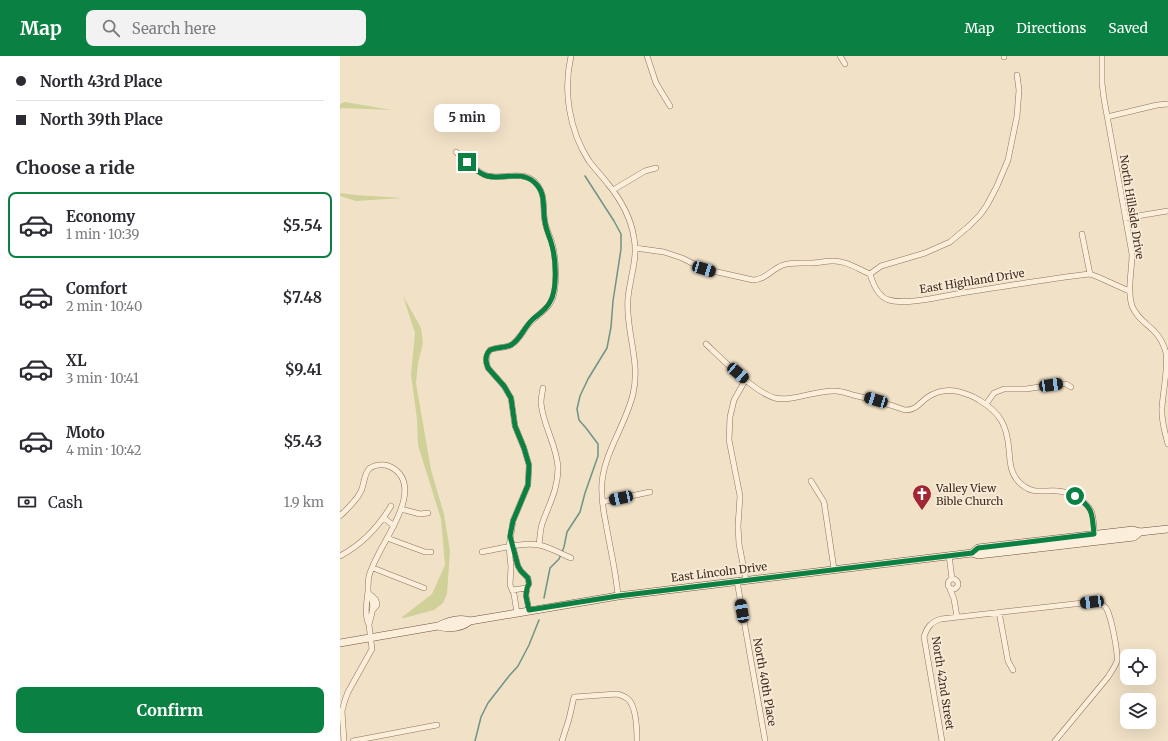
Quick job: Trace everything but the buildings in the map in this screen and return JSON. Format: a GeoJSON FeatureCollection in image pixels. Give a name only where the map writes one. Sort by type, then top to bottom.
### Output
{"type":"FeatureCollection","features":[{"type":"Feature","properties":{"kind":"main road","name":"East Lincoln Drive"},"geometry":{"type":"LineString","coordinates":[[340,643],[438,626],[446,628],[465,625],[470,621],[618,596],[949,555],[972,553],[978,555],[1095,538],[1134,537],[1140,532],[1168,529]]}},
{"type":"Feature","properties":{"kind":"street"},"geometry":{"type":"LineString","coordinates":[[571,56],[568,76],[568,104],[575,130],[589,160],[613,190],[627,214],[632,228],[635,248],[634,265],[628,298],[629,324],[635,360],[635,381],[633,395],[613,443],[604,469],[602,482],[602,502],[618,596]]}},
{"type":"Feature","properties":{"kind":"street"},"geometry":{"type":"LineString","coordinates":[[646,56],[656,83],[670,106]]}},
{"type":"Feature","properties":{"kind":"street"},"geometry":{"type":"LineString","coordinates":[[840,56],[845,64]]}},
{"type":"Feature","properties":{"kind":"street","name":"North Hillside Drive"},"geometry":{"type":"LineString","coordinates":[[1102,56],[1102,87],[1132,254],[1130,291],[1132,304],[1136,314],[1158,336],[1166,353],[1167,379],[1162,412],[1168,444]]}},
{"type":"Feature","properties":{"kind":"street"},"geometry":{"type":"LineString","coordinates":[[635,248],[664,252],[682,258],[704,269],[753,280],[761,279],[776,268],[788,263],[814,263],[833,260],[845,263],[870,274],[881,266],[925,253],[950,242],[980,215],[987,205],[1008,160],[1017,116],[1019,90],[1017,75]]}},
{"type":"Feature","properties":{"kind":"street"},"geometry":{"type":"LineString","coordinates":[[1107,117],[1146,107],[1168,104]]}},
{"type":"Feature","properties":{"kind":"street"},"geometry":{"type":"LineString","coordinates":[[456,152],[477,171],[486,176],[521,176],[531,179],[534,182],[543,196],[544,221],[554,252],[555,288],[551,301],[542,313],[532,320],[515,342],[506,347],[490,350],[486,358],[488,368],[504,386],[511,398],[515,426],[529,465],[528,485],[513,521],[510,536],[510,585],[514,594],[517,613]]}},
{"type":"Feature","properties":{"kind":"street"},"geometry":{"type":"LineString","coordinates":[[613,190],[645,171],[656,168]]}},
{"type":"Feature","properties":{"kind":"street"},"geometry":{"type":"LineString","coordinates":[[1125,218],[1168,211]]}},
{"type":"Feature","properties":{"kind":"street"},"geometry":{"type":"LineString","coordinates":[[1082,234],[1090,274],[1098,276],[1130,291]]}},
{"type":"Feature","properties":{"kind":"street","name":"East Highland Drive"},"geometry":{"type":"LineString","coordinates":[[870,274],[873,284],[881,295],[888,300],[897,301],[1090,274]]}},
{"type":"Feature","properties":{"kind":"street"},"geometry":{"type":"LineString","coordinates":[[706,344],[754,387],[776,398],[836,390],[905,410],[912,410],[934,393],[943,390],[952,390],[969,395],[986,404],[996,412],[1001,419],[1007,435],[1010,467],[1017,480],[1031,491],[1058,491],[1075,496],[1082,501],[1090,509],[1095,538]]}},
{"type":"Feature","properties":{"kind":"street"},"geometry":{"type":"LineString","coordinates":[[746,379],[734,400],[730,417],[728,440],[740,496],[738,526],[739,544],[746,580]]}},
{"type":"Feature","properties":{"kind":"street"},"geometry":{"type":"LineString","coordinates":[[986,404],[994,393],[1004,389],[1026,389],[1059,384],[1066,384],[1071,387]]}},
{"type":"Feature","properties":{"kind":"street"},"geometry":{"type":"LineString","coordinates":[[538,545],[542,525],[553,498],[558,479],[557,458],[542,410],[541,401],[543,388]]}},
{"type":"Feature","properties":{"kind":"street"},"geometry":{"type":"LineString","coordinates":[[340,516],[360,493],[365,476],[369,469],[379,465],[385,465],[397,471],[401,476],[405,488],[401,509],[369,576],[366,602],[367,622],[372,649],[345,700],[342,711],[344,741]]}},
{"type":"Feature","properties":{"kind":"street"},"geometry":{"type":"LineString","coordinates":[[811,481],[824,502],[834,569]]}},
{"type":"Feature","properties":{"kind":"street"},"geometry":{"type":"LineString","coordinates":[[602,502],[650,492]]}},
{"type":"Feature","properties":{"kind":"street"},"geometry":{"type":"LineString","coordinates":[[340,556],[368,535],[384,518],[391,506]]}},
{"type":"Feature","properties":{"kind":"street"},"geometry":{"type":"LineString","coordinates":[[401,509],[420,514],[428,513]]}},
{"type":"Feature","properties":{"kind":"street"},"geometry":{"type":"LineString","coordinates":[[384,518],[394,526]]}},
{"type":"Feature","properties":{"kind":"street"},"geometry":{"type":"LineString","coordinates":[[387,538],[425,552],[431,552]]}},
{"type":"Feature","properties":{"kind":"street"},"geometry":{"type":"LineString","coordinates":[[482,552],[511,546],[538,545],[569,557]]}},
{"type":"Feature","properties":{"kind":"street"},"geometry":{"type":"LineString","coordinates":[[511,546],[518,566],[528,578],[529,584],[526,596],[529,610]]}},
{"type":"Feature","properties":{"kind":"street"},"geometry":{"type":"LineString","coordinates":[[949,555],[952,579]]}},
{"type":"Feature","properties":{"kind":"street"},"geometry":{"type":"LineString","coordinates":[[373,568],[424,588]]}},
{"type":"Feature","properties":{"kind":"street"},"geometry":{"type":"LineString","coordinates":[[952,579],[947,583],[948,586],[953,588]]}},
{"type":"Feature","properties":{"kind":"street"},"geometry":{"type":"LineString","coordinates":[[952,579],[957,582],[958,585],[953,588]]}},
{"type":"Feature","properties":{"kind":"street","name":"North 40th Place"},"geometry":{"type":"LineString","coordinates":[[737,581],[766,741]]}},
{"type":"Feature","properties":{"kind":"street"},"geometry":{"type":"LineString","coordinates":[[512,590],[527,588]]}},
{"type":"Feature","properties":{"kind":"street"},"geometry":{"type":"LineString","coordinates":[[953,588],[957,617],[1092,602],[1101,604],[1107,610],[1117,651],[1115,667],[1055,741]]}},
{"type":"Feature","properties":{"kind":"street"},"geometry":{"type":"LineString","coordinates":[[368,592],[377,600],[377,605],[372,611],[369,627]]}},
{"type":"Feature","properties":{"kind":"street"},"geometry":{"type":"LineString","coordinates":[[999,612],[1008,661],[1013,670]]}},
{"type":"Feature","properties":{"kind":"street","name":"North 42nd Street"},"geometry":{"type":"LineString","coordinates":[[942,741],[924,637],[930,624],[935,621],[957,617]]}},
{"type":"Feature","properties":{"kind":"street"},"geometry":{"type":"LineString","coordinates":[[562,741],[574,697],[617,694],[624,696],[633,706],[637,728],[637,741]]}},
{"type":"Feature","properties":{"kind":"street"},"geometry":{"type":"LineString","coordinates":[[353,741],[437,725]]}},
{"type":"Feature","properties":{"kind":"green space"},"geometry":{"type":"Polygon","coordinates":[[[345,102],[392,110],[340,109],[340,104],[345,102]]]}},
{"type":"Feature","properties":{"kind":"green space"},"geometry":{"type":"Polygon","coordinates":[[[340,193],[403,198],[356,201],[340,196],[340,193]]]}},
{"type":"Feature","properties":{"kind":"green space"},"geometry":{"type":"Polygon","coordinates":[[[403,296],[421,328],[423,343],[418,363],[416,383],[431,470],[444,514],[450,551],[447,594],[443,603],[434,610],[401,618],[432,594],[445,565],[441,519],[418,445],[417,419],[411,375],[415,333],[403,296]]]}},
{"type":"Feature","properties":{"kind":"waterway"},"geometry":{"type":"LineString","coordinates":[[544,598],[550,568],[559,559],[564,547],[567,532],[580,512],[598,456],[598,444],[579,420],[577,409],[580,396],[588,379],[607,348],[621,249],[621,234],[585,176]]}},
{"type":"Feature","properties":{"kind":"waterway"},"geometry":{"type":"LineString","coordinates":[[475,741],[481,717],[488,703],[518,666],[529,645],[539,620]]}},
{"type":"Feature","properties":{"kind":"place","name":"Valley View Bible Church"},"geometry":{"type":"Point","coordinates":[922,511]}},
{"type":"Feature","properties":{"kind":"route"},"geometry":{"type":"LineString","coordinates":[[467,162],[477,171],[486,176],[527,177],[538,186],[544,200],[544,221],[554,252],[555,288],[548,306],[542,313],[532,320],[515,342],[506,347],[490,350],[486,358],[488,368],[504,386],[511,398],[515,426],[529,465],[528,485],[513,521],[510,536],[518,566],[528,578],[529,584],[526,596],[529,610],[618,596],[972,553],[978,548],[1094,534],[1090,509],[1075,496]]}}]}
